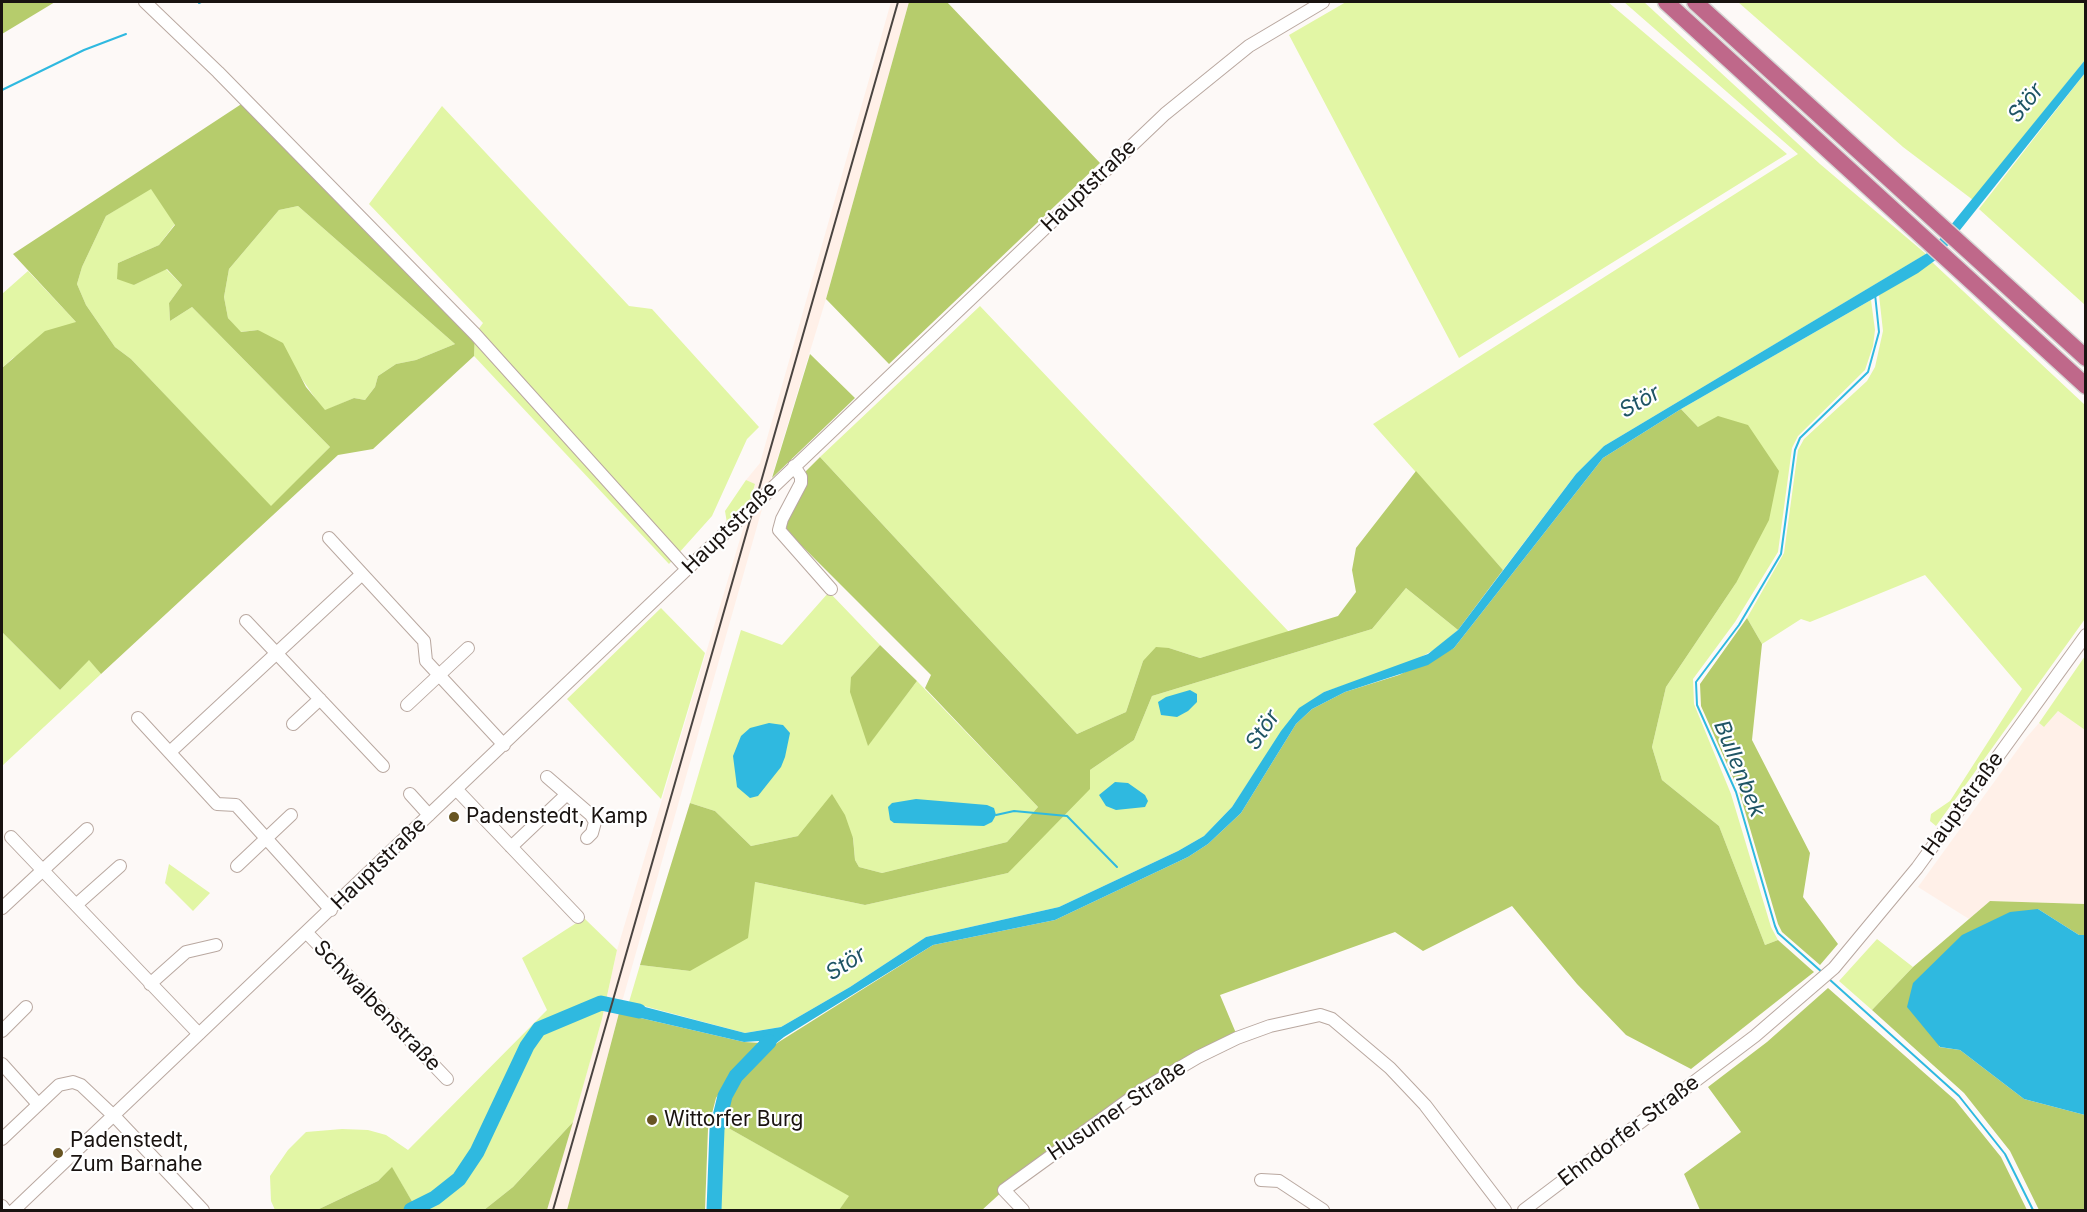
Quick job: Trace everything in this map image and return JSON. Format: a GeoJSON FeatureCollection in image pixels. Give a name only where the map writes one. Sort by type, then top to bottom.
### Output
{"type":"FeatureCollection","features":[{"type":"Feature","properties":{"kind":"highway"},"geometry":{"type":"LineString","coordinates":[[1666,2],[1914,226],[2085,386]]}},
{"type":"Feature","properties":{"kind":"highway"},"geometry":{"type":"LineString","coordinates":[[1695,2],[1928,212],[2085,358]]}},
{"type":"Feature","properties":{"kind":"street"},"geometry":{"type":"LineString","coordinates":[[145,2],[218,72],[475,334],[687,568]]}},
{"type":"Feature","properties":{"kind":"street","name":"Hauptstraße"},"geometry":{"type":"LineString","coordinates":[[14,1210],[1191,90],[1249,46],[1323,2]]}},
{"type":"Feature","properties":{"kind":"street","name":"Hauptstraße"},"geometry":{"type":"LineString","coordinates":[[794,466],[801,477],[801,483],[782,519],[779,530],[831,589]]}},
{"type":"Feature","properties":{"kind":"street"},"geometry":{"type":"LineString","coordinates":[[328,538],[424,641],[426,661],[504,745]]}},
{"type":"Feature","properties":{"kind":"street"},"geometry":{"type":"LineString","coordinates":[[170,752],[362,574]]}},
{"type":"Feature","properties":{"kind":"street"},"geometry":{"type":"LineString","coordinates":[[246,621],[383,766]]}},
{"type":"Feature","properties":{"kind":"street","name":"Hauptstraße"},"geometry":{"type":"LineString","coordinates":[[1816,985],[1834,968],[1917,868],[2085,635]]}},
{"type":"Feature","properties":{"kind":"street"},"geometry":{"type":"LineString","coordinates":[[407,705],[468,648]]}},
{"type":"Feature","properties":{"kind":"street"},"geometry":{"type":"LineString","coordinates":[[293,724],[320,699]]}},
{"type":"Feature","properties":{"kind":"street"},"geometry":{"type":"LineString","coordinates":[[138,718],[217,804],[236,805],[331,910]]}},
{"type":"Feature","properties":{"kind":"street"},"geometry":{"type":"LineString","coordinates":[[547,777],[591,814],[595,822],[592,833],[587,838]]}},
{"type":"Feature","properties":{"kind":"street"},"geometry":{"type":"LineString","coordinates":[[456,789],[578,917]]}},
{"type":"Feature","properties":{"kind":"street"},"geometry":{"type":"LineString","coordinates":[[410,794],[429,815]]}},
{"type":"Feature","properties":{"kind":"street"},"geometry":{"type":"LineString","coordinates":[[511,848],[567,794]]}},
{"type":"Feature","properties":{"kind":"street"},"geometry":{"type":"LineString","coordinates":[[237,866],[291,815]]}},
{"type":"Feature","properties":{"kind":"street"},"geometry":{"type":"LineString","coordinates":[[2,908],[87,829]]}},
{"type":"Feature","properties":{"kind":"street"},"geometry":{"type":"LineString","coordinates":[[11,837],[199,1034]]}},
{"type":"Feature","properties":{"kind":"street"},"geometry":{"type":"LineString","coordinates":[[76,905],[120,866]]}},
{"type":"Feature","properties":{"kind":"street","name":"Schwalbenstraße"},"geometry":{"type":"LineString","coordinates":[[307,933],[447,1079]]}},
{"type":"Feature","properties":{"kind":"street"},"geometry":{"type":"LineString","coordinates":[[150,984],[186,952],[216,945]]}},
{"type":"Feature","properties":{"kind":"street","name":"Ehndorfer Straße"},"geometry":{"type":"LineString","coordinates":[[1524,1210],[1816,985]]}},
{"type":"Feature","properties":{"kind":"street"},"geometry":{"type":"LineString","coordinates":[[2,1031],[26,1007]]}},
{"type":"Feature","properties":{"kind":"street","name":"Husumer Straße"},"geometry":{"type":"LineString","coordinates":[[1023,1210],[1004,1190],[1142,1090],[1198,1057],[1237,1038],[1270,1026],[1320,1016],[1332,1019],[1390,1068],[1425,1105],[1505,1210]]}},
{"type":"Feature","properties":{"kind":"street"},"geometry":{"type":"LineString","coordinates":[[2,1064],[38,1104]]}},
{"type":"Feature","properties":{"kind":"street"},"geometry":{"type":"LineString","coordinates":[[2,1139],[59,1085],[73,1082],[81,1085],[114,1116],[203,1210]]}},
{"type":"Feature","properties":{"kind":"street"},"geometry":{"type":"LineString","coordinates":[[1261,1180],[1279,1181],[1323,1210]]}},
{"type":"Feature","properties":{"kind":"street"},"geometry":{"type":"LineString","coordinates":[[2,1206],[5,1210]]}},
{"type":"Feature","properties":{"kind":"shaded area"},"geometry":{"type":"Polygon","coordinates":[[[891,2],[909,2],[826,299],[764,502],[620,1009],[567,1210],[547,1210],[602,1019],[617,950],[746,519],[755,485],[746,480],[760,463],[891,2]]]}},
{"type":"Feature","properties":{"kind":"shaded area"},"geometry":{"type":"Polygon","coordinates":[[[2058,711],[2085,730],[2085,904],[1990,901],[1969,919],[1918,887],[2026,738],[2039,723],[2044,727],[2058,711]]]}},
{"type":"Feature","properties":{"kind":"green space"},"geometry":{"type":"Polygon","coordinates":[[[55,2],[2,34],[2,3],[55,2]]]}},
{"type":"Feature","properties":{"kind":"green space"},"geometry":{"type":"Polygon","coordinates":[[[909,2],[947,2],[1100,163],[889,364],[826,299],[909,2]]]}},
{"type":"Feature","properties":{"kind":"green space"},"geometry":{"type":"Polygon","coordinates":[[[1346,2],[1608,2],[1787,154],[1459,358],[1289,35],[1346,2]]]}},
{"type":"Feature","properties":{"kind":"green space"},"geometry":{"type":"Polygon","coordinates":[[[1624,2],[1644,2],[1820,164],[1926,254],[1604,446],[1576,474],[1503,570],[1373,424],[1798,154],[1624,2]]]}},
{"type":"Feature","properties":{"kind":"green space"},"geometry":{"type":"Polygon","coordinates":[[[1738,2],[2085,2],[2085,60],[1973,200],[1903,147],[1738,2]]]}},
{"type":"Feature","properties":{"kind":"green space"},"geometry":{"type":"Polygon","coordinates":[[[2085,73],[2085,305],[1979,209],[2085,73]]]}},
{"type":"Feature","properties":{"kind":"green space"},"geometry":{"type":"Polygon","coordinates":[[[246,101],[475,334],[474,356],[373,449],[338,455],[101,674],[89,660],[60,690],[2,632],[2,368],[45,331],[76,322],[13,254],[246,101]],[[151,189],[106,216],[82,267],[77,284],[86,305],[115,347],[131,359],[271,506],[330,447],[192,307],[170,321],[169,303],[182,285],[167,269],[134,285],[117,279],[118,263],[159,245],[175,225],[151,189]],[[298,206],[279,210],[229,269],[224,297],[228,318],[241,332],[258,330],[283,343],[306,387],[325,410],[354,398],[365,400],[375,387],[378,376],[396,364],[416,360],[455,344],[298,206]]]}},
{"type":"Feature","properties":{"kind":"green space"},"geometry":{"type":"Polygon","coordinates":[[[442,106],[629,306],[652,309],[759,427],[747,439],[712,516],[669,564],[474,356],[475,334],[483,323],[369,204],[442,106]]]}},
{"type":"Feature","properties":{"kind":"green space"},"geometry":{"type":"Polygon","coordinates":[[[151,188],[175,224],[159,245],[118,263],[134,285],[166,269],[182,285],[169,303],[170,321],[192,307],[330,447],[271,507],[131,359],[115,347],[86,305],[77,284],[82,267],[106,216],[151,188]]]}},
{"type":"Feature","properties":{"kind":"green space"},"geometry":{"type":"Polygon","coordinates":[[[298,206],[455,344],[416,360],[396,364],[378,376],[375,387],[365,400],[354,398],[324,411],[295,369],[258,330],[240,332],[228,318],[224,297],[229,269],[279,210],[298,206]]]}},
{"type":"Feature","properties":{"kind":"green space"},"geometry":{"type":"Polygon","coordinates":[[[1932,262],[2085,405],[2085,619],[1936,826],[1930,821],[1931,814],[1950,801],[2022,689],[1925,575],[1810,622],[1801,619],[1762,644],[1747,618],[1784,553],[1798,450],[1804,439],[1867,381],[1875,367],[1883,331],[1879,295],[1932,262]]]}},
{"type":"Feature","properties":{"kind":"green space"},"geometry":{"type":"Polygon","coordinates":[[[28,271],[77,323],[13,358],[2,368],[2,294],[28,271]]]}},
{"type":"Feature","properties":{"kind":"green space"},"geometry":{"type":"Polygon","coordinates":[[[1871,300],[1875,330],[1873,346],[1865,370],[1798,436],[1792,448],[1778,552],[1735,622],[1693,679],[1694,704],[1731,794],[1771,927],[1778,940],[1765,945],[1719,826],[1662,780],[1652,747],[1666,687],[1736,583],[1698,427],[1681,409],[1871,300]]]}},
{"type":"Feature","properties":{"kind":"green space"},"geometry":{"type":"Polygon","coordinates":[[[980,306],[1289,632],[1200,658],[1169,648],[1143,661],[1126,712],[1077,734],[820,457],[980,306]]]}},
{"type":"Feature","properties":{"kind":"green space"},"geometry":{"type":"Polygon","coordinates":[[[810,354],[855,398],[772,478],[810,354]]]}},
{"type":"Feature","properties":{"kind":"green space"},"geometry":{"type":"Polygon","coordinates":[[[1681,409],[1698,427],[1718,416],[1748,425],[1779,471],[1769,520],[1736,583],[1666,687],[1652,747],[1662,780],[1719,826],[1765,945],[1778,940],[1814,972],[1691,1069],[1626,1035],[1577,984],[1512,906],[1423,951],[1395,932],[1220,995],[1238,1038],[1198,1057],[1004,1190],[982,1210],[839,1210],[849,1196],[723,1125],[728,1103],[737,1081],[766,1050],[933,945],[1055,920],[1188,857],[1208,844],[1241,813],[1296,724],[1312,709],[1345,692],[1399,675],[1454,648],[1603,458],[1681,409]]]}},
{"type":"Feature","properties":{"kind":"green space"},"geometry":{"type":"Polygon","coordinates":[[[820,457],[1077,734],[1126,712],[1143,661],[1156,647],[1169,648],[1200,658],[1338,616],[1356,592],[1352,570],[1356,548],[1416,471],[1503,570],[1458,630],[1406,588],[1372,629],[1152,696],[1134,740],[1090,770],[1090,789],[1008,873],[865,905],[755,882],[748,938],[690,971],[640,965],[690,803],[715,811],[751,846],[798,836],[832,794],[845,815],[853,838],[855,860],[859,867],[882,873],[1007,842],[1038,807],[925,688],[931,675],[787,531],[787,522],[805,480],[806,471],[820,457]]]}},
{"type":"Feature","properties":{"kind":"green space"},"geometry":{"type":"Polygon","coordinates":[[[746,480],[755,484],[751,498],[727,523],[725,511],[746,480]]]}},
{"type":"Feature","properties":{"kind":"green space"},"geometry":{"type":"Polygon","coordinates":[[[1406,588],[1458,630],[1439,647],[1412,662],[1324,692],[1291,718],[1232,807],[1204,836],[1178,851],[1059,907],[926,937],[850,987],[781,1027],[745,1033],[629,1002],[640,965],[690,971],[755,882],[865,905],[1008,873],[1090,770],[1134,740],[1152,696],[1372,629],[1406,588]]]}},
{"type":"Feature","properties":{"kind":"green space"},"geometry":{"type":"Polygon","coordinates":[[[829,592],[880,645],[851,677],[868,745],[917,681],[1038,807],[1007,842],[882,873],[859,867],[855,860],[853,837],[798,836],[751,846],[715,811],[690,803],[741,630],[782,645],[829,592]]]}},
{"type":"Feature","properties":{"kind":"green space"},"geometry":{"type":"Polygon","coordinates":[[[661,608],[705,653],[661,799],[567,699],[661,608]]]}},
{"type":"Feature","properties":{"kind":"green space"},"geometry":{"type":"Polygon","coordinates":[[[1747,618],[1762,644],[1752,740],[1810,853],[1803,897],[1838,944],[1820,965],[1782,932],[1778,924],[1739,791],[1701,706],[1700,684],[1747,618]]]}},
{"type":"Feature","properties":{"kind":"green space"},"geometry":{"type":"Polygon","coordinates":[[[2,632],[60,690],[89,659],[101,674],[2,766],[2,632]]]}},
{"type":"Feature","properties":{"kind":"green space"},"geometry":{"type":"Polygon","coordinates":[[[880,645],[917,681],[868,746],[850,692],[851,677],[880,645]]]}},
{"type":"Feature","properties":{"kind":"green space"},"geometry":{"type":"Polygon","coordinates":[[[2085,656],[2085,730],[2058,711],[2044,727],[2039,723],[2085,656]]]}},
{"type":"Feature","properties":{"kind":"green space"},"geometry":{"type":"Polygon","coordinates":[[[169,864],[210,893],[193,911],[165,883],[169,864]]]}},
{"type":"Feature","properties":{"kind":"green space"},"geometry":{"type":"Polygon","coordinates":[[[1990,901],[2085,904],[2085,935],[2079,935],[2038,909],[1939,1047],[1960,1050],[2024,1099],[2085,1115],[2085,1210],[2039,1210],[2010,1151],[1964,1093],[1872,1010],[1913,967],[1990,901]]]}},
{"type":"Feature","properties":{"kind":"green space"},"geometry":{"type":"Polygon","coordinates":[[[584,918],[617,950],[602,1019],[573,1122],[513,1187],[484,1210],[417,1210],[392,1168],[378,1181],[317,1210],[275,1210],[271,1201],[270,1176],[288,1150],[306,1132],[342,1129],[368,1130],[386,1135],[408,1150],[547,1010],[522,958],[584,918]]]}},
{"type":"Feature","properties":{"kind":"green space"},"geometry":{"type":"Polygon","coordinates":[[[1877,939],[1913,967],[1872,1010],[1839,981],[1877,939]]]}},
{"type":"Feature","properties":{"kind":"green space"},"geometry":{"type":"Polygon","coordinates":[[[1828,988],[1955,1100],[2001,1157],[2027,1210],[1700,1210],[1684,1174],[1741,1132],[1708,1087],[1767,1042],[1828,988]]]}},
{"type":"Feature","properties":{"kind":"green space"},"geometry":{"type":"Polygon","coordinates":[[[619,1013],[744,1042],[761,1043],[741,1061],[716,1098],[708,1129],[705,1210],[567,1210],[619,1013]]]}},
{"type":"Feature","properties":{"kind":"green space"},"geometry":{"type":"Polygon","coordinates":[[[573,1122],[547,1210],[484,1210],[513,1187],[573,1122]]]}},
{"type":"Feature","properties":{"kind":"green space"},"geometry":{"type":"Polygon","coordinates":[[[723,1125],[850,1196],[839,1210],[714,1210],[717,1129],[723,1125]]]}},
{"type":"Feature","properties":{"kind":"green space"},"geometry":{"type":"Polygon","coordinates":[[[392,1167],[417,1210],[317,1210],[378,1181],[392,1167]]]}},
{"type":"Feature","properties":{"kind":"water"},"geometry":{"type":"Polygon","coordinates":[[[2085,60],[2085,73],[1937,259],[1918,273],[1681,409],[1603,458],[1454,648],[1428,665],[1345,692],[1312,709],[1296,724],[1241,813],[1208,844],[1188,857],[1055,920],[933,945],[784,1037],[759,1057],[752,1051],[760,1045],[759,1041],[744,1042],[619,1013],[622,1001],[745,1033],[781,1027],[850,987],[926,937],[1059,907],[1178,851],[1204,836],[1232,807],[1281,731],[1299,708],[1324,692],[1428,654],[1458,630],[1576,474],[1604,446],[1929,252],[2085,60]]]}},
{"type":"Feature","properties":{"kind":"water"},"geometry":{"type":"Polygon","coordinates":[[[1190,690],[1197,694],[1197,702],[1188,711],[1177,717],[1161,715],[1158,702],[1166,697],[1190,690]]]}},
{"type":"Feature","properties":{"kind":"water"},"geometry":{"type":"Polygon","coordinates":[[[769,723],[783,725],[790,733],[785,757],[781,767],[758,796],[750,798],[737,787],[733,756],[741,736],[750,728],[769,723]]]}},
{"type":"Feature","properties":{"kind":"water"},"geometry":{"type":"Polygon","coordinates":[[[1115,782],[1128,783],[1145,795],[1148,801],[1145,807],[1116,810],[1106,806],[1099,795],[1115,782]]]}},
{"type":"Feature","properties":{"kind":"water"},"geometry":{"type":"Polygon","coordinates":[[[916,799],[987,805],[994,808],[996,815],[992,822],[984,826],[894,823],[890,820],[888,807],[892,803],[916,799]]]}},
{"type":"Feature","properties":{"kind":"water"},"geometry":{"type":"Polygon","coordinates":[[[2038,909],[2079,935],[2085,935],[2085,1115],[2024,1099],[1960,1050],[1940,1047],[1907,1007],[1913,983],[1962,935],[2010,912],[2038,909]]]}},
{"type":"Feature","properties":{"kind":"waterway"},"geometry":{"type":"LineString","coordinates":[[2,90],[84,50],[126,34]]}},
{"type":"Feature","properties":{"kind":"waterway","name":"Bullenbek"},"geometry":{"type":"LineString","coordinates":[[1823,973],[1778,933],[1736,792],[1697,705],[1696,682],[1739,625],[1781,554],[1795,450],[1800,438],[1868,372],[1879,332],[1875,294]]}},
{"type":"Feature","properties":{"kind":"waterway"},"geometry":{"type":"LineString","coordinates":[[996,815],[1014,811],[1067,816],[1117,867]]}},
{"type":"Feature","properties":{"kind":"waterway","name":"Bullenbek"},"geometry":{"type":"LineString","coordinates":[[1829,979],[1959,1096],[2005,1154],[2033,1210]]}},
{"type":"Feature","properties":{"kind":"waterway","name":"Stör"},"geometry":{"type":"LineString","coordinates":[[411,1210],[435,1198],[459,1179],[477,1152],[527,1046],[539,1029],[601,1003],[639,1011]]}},
{"type":"Feature","properties":{"kind":"waterway"},"geometry":{"type":"LineString","coordinates":[[714,1210],[717,1129],[725,1096],[736,1076],[769,1042]]}},
{"type":"Feature","properties":{"kind":"railway"},"geometry":{"type":"LineString","coordinates":[[553,1210],[898,2]]}},
{"type":"Feature","properties":{"kind":"place","name":"Padenstedt, Kamp"},"geometry":{"type":"Point","coordinates":[454,817]}},
{"type":"Feature","properties":{"kind":"place","name":"Wittorfer Burg"},"geometry":{"type":"Point","coordinates":[652,1120]}},
{"type":"Feature","properties":{"kind":"place","name":"Padenstedt, Zum Barnahe"},"geometry":{"type":"Point","coordinates":[58,1153]}}]}
